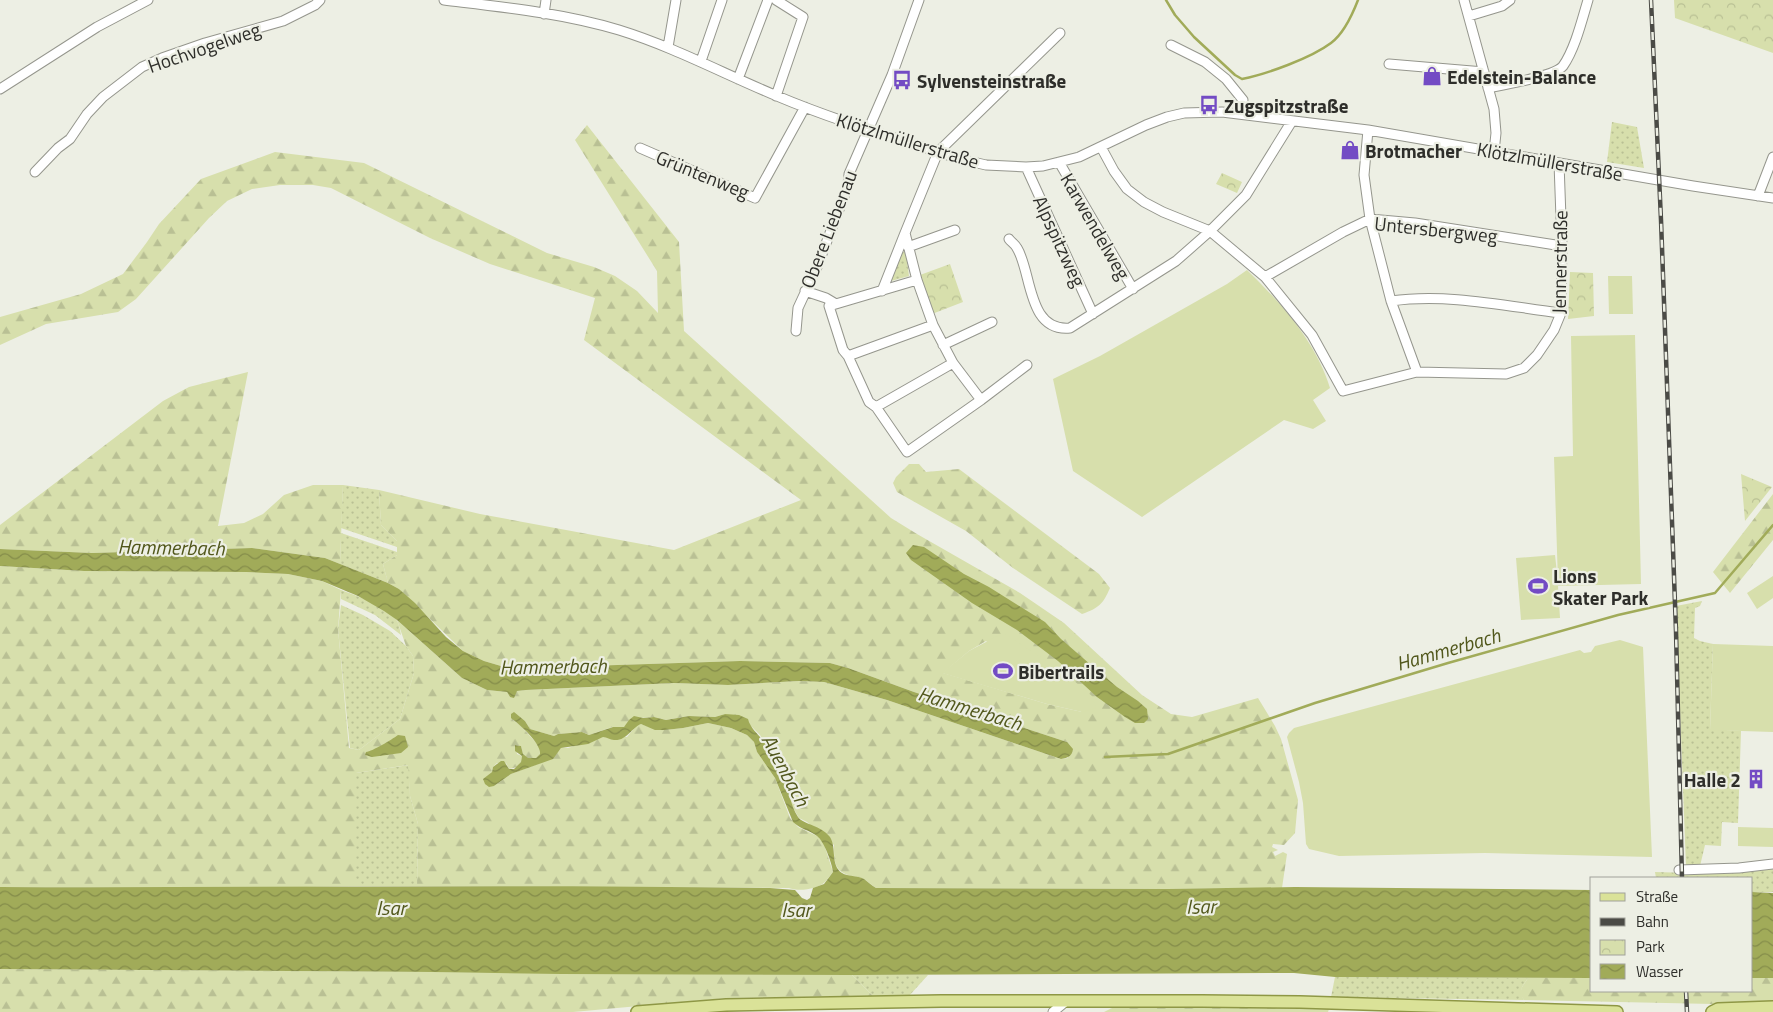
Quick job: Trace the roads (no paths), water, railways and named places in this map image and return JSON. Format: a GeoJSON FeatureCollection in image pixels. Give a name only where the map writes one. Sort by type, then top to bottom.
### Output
{"type":"FeatureCollection","features":[{"type":"Feature","properties":{"kind":"main road"},"geometry":{"type":"LineString","coordinates":[[638,1012],[726,1005],[941,1001],[1300,1002],[1617,1012]]}},
{"type":"Feature","properties":{"kind":"main road"},"geometry":{"type":"LineString","coordinates":[[1712,1012],[1718,1009],[1773,1007]]}},
{"type":"Feature","properties":{"kind":"street"},"geometry":{"type":"LineString","coordinates":[[0,89],[97,27],[148,0]]}},
{"type":"Feature","properties":{"kind":"street","name":"Hochvogelweg"},"geometry":{"type":"LineString","coordinates":[[35,172],[58,148],[70,139],[87,114],[103,97],[142,67],[205,43],[283,21],[315,5],[320,0]]}},
{"type":"Feature","properties":{"kind":"street","name":"Klötzlmüllerstraße"},"geometry":{"type":"LineString","coordinates":[[444,0],[583,20],[620,31],[701,61],[776,96],[805,107],[938,152],[986,165],[1026,167],[1059,162],[1080,156],[1146,125],[1184,113],[1222,112],[1368,130],[1773,198]]}},
{"type":"Feature","properties":{"kind":"street"},"geometry":{"type":"LineString","coordinates":[[544,14],[546,0]]}},
{"type":"Feature","properties":{"kind":"street"},"geometry":{"type":"LineString","coordinates":[[668,48],[676,0]]}},
{"type":"Feature","properties":{"kind":"street"},"geometry":{"type":"LineString","coordinates":[[701,61],[722,0]]}},
{"type":"Feature","properties":{"kind":"street"},"geometry":{"type":"LineString","coordinates":[[738,79],[768,0]]}},
{"type":"Feature","properties":{"kind":"street"},"geometry":{"type":"LineString","coordinates":[[776,0],[803,17],[776,96]]}},
{"type":"Feature","properties":{"kind":"street"},"geometry":{"type":"LineString","coordinates":[[867,129],[892,75],[919,0]]}},
{"type":"Feature","properties":{"kind":"street"},"geometry":{"type":"LineString","coordinates":[[1464,0],[1496,121],[1494,152]]}},
{"type":"Feature","properties":{"kind":"street"},"geometry":{"type":"LineString","coordinates":[[1469,16],[1502,6],[1510,0]]}},
{"type":"Feature","properties":{"kind":"street"},"geometry":{"type":"LineString","coordinates":[[1488,88],[1550,74],[1562,68],[1571,50],[1588,0]]}},
{"type":"Feature","properties":{"kind":"street"},"geometry":{"type":"LineString","coordinates":[[882,290],[938,152],[1060,33]]}},
{"type":"Feature","properties":{"kind":"street"},"geometry":{"type":"LineString","coordinates":[[1171,45],[1205,62],[1226,79],[1243,100],[1241,114]]}},
{"type":"Feature","properties":{"kind":"street"},"geometry":{"type":"LineString","coordinates":[[1389,64],[1484,72]]}},
{"type":"Feature","properties":{"kind":"street","name":"Grüntenweg"},"geometry":{"type":"LineString","coordinates":[[640,148],[755,198],[805,107]]}},
{"type":"Feature","properties":{"kind":"street"},"geometry":{"type":"LineString","coordinates":[[1009,239],[1018,248],[1034,303],[1042,317],[1062,328],[1070,328],[1176,261],[1210,231],[1246,195],[1292,121]]}},
{"type":"Feature","properties":{"kind":"street","name":"Obere Liebenau"},"geometry":{"type":"LineString","coordinates":[[796,331],[798,308],[804,291],[817,267],[848,186],[849,174],[867,129]]}},
{"type":"Feature","properties":{"kind":"street"},"geometry":{"type":"LineString","coordinates":[[1368,130],[1364,175],[1370,219],[1391,301],[1417,372]]}},
{"type":"Feature","properties":{"kind":"street"},"geometry":{"type":"LineString","coordinates":[[1101,147],[1114,171],[1127,189],[1141,200],[1163,212],[1210,231],[1265,277]]}},
{"type":"Feature","properties":{"kind":"street"},"geometry":{"type":"LineString","coordinates":[[1758,196],[1773,158]]}},
{"type":"Feature","properties":{"kind":"street","name":"Karwendelweg"},"geometry":{"type":"LineString","coordinates":[[1059,162],[1133,289]]}},
{"type":"Feature","properties":{"kind":"street","name":"Jennerstraße"},"geometry":{"type":"LineString","coordinates":[[1265,277],[1312,334],[1343,391],[1417,372],[1506,374],[1524,368],[1537,355],[1554,330],[1561,313],[1562,246],[1559,163]]}},
{"type":"Feature","properties":{"kind":"street","name":"Alpspitzweg"},"geometry":{"type":"LineString","coordinates":[[1026,167],[1093,314]]}},
{"type":"Feature","properties":{"kind":"street","name":"Untersbergweg"},"geometry":{"type":"LineString","coordinates":[[1265,277],[1343,232],[1370,219],[1415,223],[1562,246]]}},
{"type":"Feature","properties":{"kind":"street"},"geometry":{"type":"LineString","coordinates":[[908,247],[955,230]]}},
{"type":"Feature","properties":{"kind":"street"},"geometry":{"type":"LineString","coordinates":[[905,233],[917,280],[932,325],[953,363],[981,400]]}},
{"type":"Feature","properties":{"kind":"street"},"geometry":{"type":"LineString","coordinates":[[917,280],[828,306],[843,350],[848,356],[869,402],[876,407],[907,452],[1027,365]]}},
{"type":"Feature","properties":{"kind":"street"},"geometry":{"type":"LineString","coordinates":[[804,291],[826,298],[836,304]]}},
{"type":"Feature","properties":{"kind":"street"},"geometry":{"type":"LineString","coordinates":[[1391,301],[1414,298],[1439,298],[1561,313]]}},
{"type":"Feature","properties":{"kind":"street"},"geometry":{"type":"LineString","coordinates":[[943,345],[992,322]]}},
{"type":"Feature","properties":{"kind":"street"},"geometry":{"type":"LineString","coordinates":[[848,356],[932,325]]}},
{"type":"Feature","properties":{"kind":"street"},"geometry":{"type":"LineString","coordinates":[[876,407],[953,363]]}},
{"type":"Feature","properties":{"kind":"street"},"geometry":{"type":"LineString","coordinates":[[1679,870],[1740,868],[1773,864]]}},
{"type":"Feature","properties":{"kind":"street"},"geometry":{"type":"LineString","coordinates":[[1054,1012],[1065,1002]]}},
{"type":"Feature","properties":{"kind":"water"},"geometry":{"type":"Polygon","coordinates":[[[913,545],[924,547],[964,574],[989,587],[1045,622],[1091,665],[1147,709],[1148,719],[1144,723],[1135,723],[1125,717],[1097,697],[1058,661],[1017,630],[972,603],[911,560],[906,553],[913,545]]]}},
{"type":"Feature","properties":{"kind":"water"},"geometry":{"type":"Polygon","coordinates":[[[252,548],[325,558],[388,583],[399,589],[415,603],[446,637],[463,651],[484,661],[501,666],[556,667],[740,661],[830,663],[1067,742],[1073,749],[1069,756],[1061,759],[887,700],[824,682],[799,681],[728,685],[674,683],[526,690],[517,691],[514,698],[510,697],[507,692],[487,690],[462,678],[397,620],[358,596],[322,581],[288,574],[246,572],[84,571],[0,566],[0,549],[92,553],[252,548]]]}},
{"type":"Feature","properties":{"kind":"water","name":"Isar"},"geometry":{"type":"Polygon","coordinates":[[[514,712],[525,721],[530,729],[554,736],[582,732],[589,735],[613,727],[624,727],[634,716],[666,720],[689,716],[715,717],[725,714],[739,715],[748,719],[752,728],[773,752],[798,817],[804,822],[822,830],[830,837],[838,870],[847,875],[864,879],[876,888],[1168,889],[1295,887],[1590,890],[1590,978],[1335,977],[1294,973],[852,975],[0,969],[0,887],[578,886],[770,888],[795,890],[802,898],[807,900],[810,898],[813,888],[824,884],[833,872],[827,852],[820,839],[793,822],[775,778],[757,752],[754,742],[747,735],[731,728],[708,723],[665,730],[655,730],[641,724],[618,740],[603,737],[588,744],[561,748],[553,759],[511,774],[494,786],[489,787],[483,779],[492,772],[493,767],[504,761],[509,769],[514,769],[521,762],[522,756],[515,751],[515,745],[521,746],[523,754],[528,758],[536,758],[540,754],[534,740],[511,718],[511,714],[514,712]]]}},
{"type":"Feature","properties":{"kind":"water"},"geometry":{"type":"Polygon","coordinates":[[[398,735],[405,736],[408,747],[401,753],[372,757],[365,755],[366,752],[377,748],[398,735]]]}},
{"type":"Feature","properties":{"kind":"water"},"geometry":{"type":"Polygon","coordinates":[[[1753,892],[1773,893],[1773,978],[1753,978],[1753,892]]]}},
{"type":"Feature","properties":{"kind":"waterway"},"geometry":{"type":"LineString","coordinates":[[1166,0],[1175,15],[1194,37],[1235,75],[1242,79],[1288,65],[1331,43],[1343,29],[1358,0]]}},
{"type":"Feature","properties":{"kind":"waterway","name":"Hammerbach"},"geometry":{"type":"LineString","coordinates":[[1105,757],[1168,754],[1315,703],[1448,663],[1618,615],[1715,593],[1773,525]]}},
{"type":"Feature","properties":{"kind":"railway"},"geometry":{"type":"LineString","coordinates":[[1651,0],[1676,631],[1682,877]]}},
{"type":"Feature","properties":{"kind":"railway"},"geometry":{"type":"LineString","coordinates":[[1686,992],[1687,1012]]}},
{"type":"Feature","properties":{"kind":"place","name":"Edelstein-Balance"},"geometry":{"type":"Point","coordinates":[1432,76]}},
{"type":"Feature","properties":{"kind":"place","name":"Sylvensteinstraße"},"geometry":{"type":"Point","coordinates":[902,80]}},
{"type":"Feature","properties":{"kind":"place","name":"Zugspitzstraße"},"geometry":{"type":"Point","coordinates":[1209,105]}},
{"type":"Feature","properties":{"kind":"place","name":"Brotmacher"},"geometry":{"type":"Point","coordinates":[1350,150]}},
{"type":"Feature","properties":{"kind":"place","name":"Lions Skater Park"},"geometry":{"type":"Point","coordinates":[1538,586]}},
{"type":"Feature","properties":{"kind":"place","name":"Bibertrails"},"geometry":{"type":"Point","coordinates":[1003,671]}},
{"type":"Feature","properties":{"kind":"place","name":"Halle 2"},"geometry":{"type":"Point","coordinates":[1756,779]}},
{"type":"Feature","properties":{"kind":"water label","name":"Auenbach"},"geometry":{"type":"Point","coordinates":[786,770]}}]}
